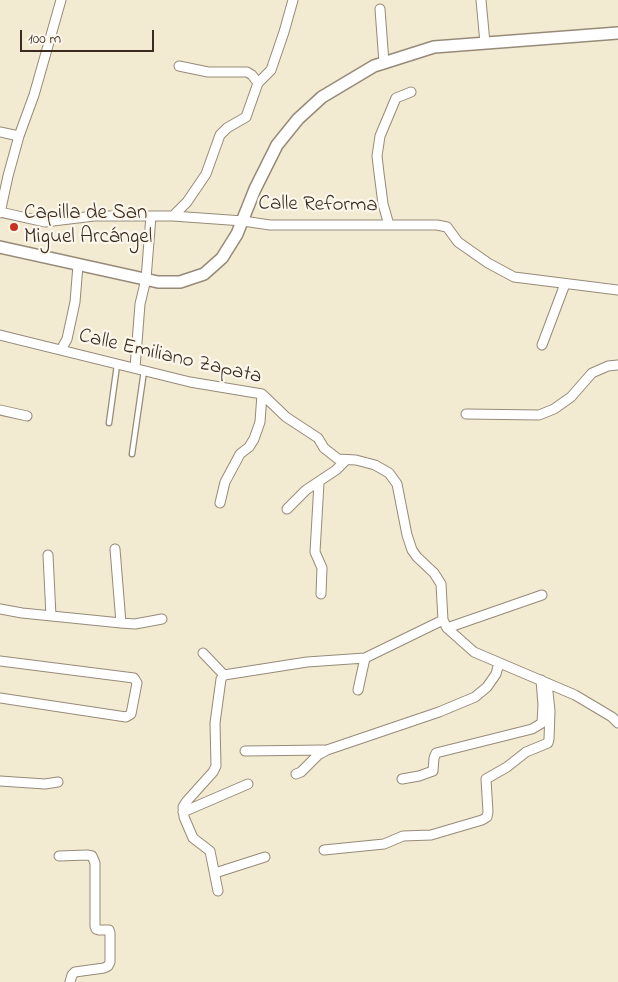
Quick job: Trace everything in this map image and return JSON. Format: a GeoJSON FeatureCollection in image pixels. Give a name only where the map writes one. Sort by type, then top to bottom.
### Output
{"type":"FeatureCollection","features":[{"type":"Feature","properties":{"kind":"main road"},"geometry":{"type":"LineString","coordinates":[[0,247],[158,282],[180,282],[204,274],[222,258],[237,234],[255,189],[277,145],[298,119],[322,97],[374,66],[434,47],[618,33]]}},
{"type":"Feature","properties":{"kind":"street"},"geometry":{"type":"LineString","coordinates":[[0,212],[19,136],[34,95],[61,0]]}},
{"type":"Feature","properties":{"kind":"street"},"geometry":{"type":"LineString","coordinates":[[173,216],[187,202],[203,179],[220,135],[227,128],[246,117],[258,83],[271,70],[293,0]]}},
{"type":"Feature","properties":{"kind":"street"},"geometry":{"type":"LineString","coordinates":[[481,0],[485,43]]}},
{"type":"Feature","properties":{"kind":"street"},"geometry":{"type":"LineString","coordinates":[[380,9],[384,63]]}},
{"type":"Feature","properties":{"kind":"street"},"geometry":{"type":"LineString","coordinates":[[179,66],[208,72],[247,72],[258,83]]}},
{"type":"Feature","properties":{"kind":"street"},"geometry":{"type":"LineString","coordinates":[[389,225],[383,204],[377,156],[380,136],[396,98],[410,92]]}},
{"type":"Feature","properties":{"kind":"street"},"geometry":{"type":"LineString","coordinates":[[0,132],[19,136]]}},
{"type":"Feature","properties":{"kind":"street","name":"Calle Reforma"},"geometry":{"type":"LineString","coordinates":[[0,212],[45,222],[94,216],[173,216],[270,225],[437,225],[447,228],[458,242],[488,263],[514,277],[618,290]]}},
{"type":"Feature","properties":{"kind":"street"},"geometry":{"type":"LineString","coordinates":[[135,368],[140,304],[146,279],[151,216]]}},
{"type":"Feature","properties":{"kind":"street"},"geometry":{"type":"LineString","coordinates":[[61,350],[67,339],[75,302],[78,265]]}},
{"type":"Feature","properties":{"kind":"street"},"geometry":{"type":"LineString","coordinates":[[542,345],[565,284]]}},
{"type":"Feature","properties":{"kind":"street","name":"Calle Emiliano Zapata"},"geometry":{"type":"LineString","coordinates":[[0,335],[190,382],[262,394],[286,417],[318,438],[324,448],[338,459],[375,464],[389,473],[397,484],[407,535],[412,550],[434,573],[441,584],[445,624]]}},
{"type":"Feature","properties":{"kind":"street"},"geometry":{"type":"LineString","coordinates":[[466,414],[539,415],[554,409],[572,397],[592,373],[608,366],[618,365]]}},
{"type":"Feature","properties":{"kind":"street"},"geometry":{"type":"LineString","coordinates":[[220,503],[225,482],[240,454],[249,447],[254,439],[260,422],[262,394]]}},
{"type":"Feature","properties":{"kind":"street"},"geometry":{"type":"LineString","coordinates":[[0,410],[27,416]]}},
{"type":"Feature","properties":{"kind":"street"},"geometry":{"type":"LineString","coordinates":[[287,509],[306,490],[320,483],[346,460]]}},
{"type":"Feature","properties":{"kind":"street"},"geometry":{"type":"LineString","coordinates":[[320,483],[315,552],[322,568],[321,594]]}},
{"type":"Feature","properties":{"kind":"street"},"geometry":{"type":"LineString","coordinates":[[115,548],[121,623]]}},
{"type":"Feature","properties":{"kind":"street"},"geometry":{"type":"LineString","coordinates":[[48,555],[51,616]]}},
{"type":"Feature","properties":{"kind":"street"},"geometry":{"type":"LineString","coordinates":[[218,892],[210,851],[193,838],[183,812],[183,807],[216,766],[215,723],[221,679],[224,675],[307,662],[365,658],[445,624],[542,595]]}},
{"type":"Feature","properties":{"kind":"street"},"geometry":{"type":"LineString","coordinates":[[0,609],[135,624],[162,619]]}},
{"type":"Feature","properties":{"kind":"street"},"geometry":{"type":"LineString","coordinates":[[445,624],[474,652],[575,695],[612,717],[618,724]]}},
{"type":"Feature","properties":{"kind":"street"},"geometry":{"type":"LineString","coordinates":[[203,653],[224,675]]}},
{"type":"Feature","properties":{"kind":"street"},"geometry":{"type":"LineString","coordinates":[[358,690],[365,658]]}},
{"type":"Feature","properties":{"kind":"street"},"geometry":{"type":"LineString","coordinates":[[0,661],[134,678],[137,683],[130,714],[126,717],[0,698]]}},
{"type":"Feature","properties":{"kind":"street"},"geometry":{"type":"LineString","coordinates":[[296,774],[301,772],[318,755],[327,750],[439,712],[475,697],[487,687],[496,674],[499,663]]}},
{"type":"Feature","properties":{"kind":"street"},"geometry":{"type":"LineString","coordinates":[[402,779],[433,771],[436,753],[532,729],[542,723],[544,682]]}},
{"type":"Feature","properties":{"kind":"street"},"geometry":{"type":"LineString","coordinates":[[324,850],[384,844],[403,836],[431,836],[487,817],[486,779],[507,767],[526,752],[548,743],[550,739],[550,711],[544,682]]}},
{"type":"Feature","properties":{"kind":"street"},"geometry":{"type":"LineString","coordinates":[[245,751],[327,750]]}},
{"type":"Feature","properties":{"kind":"street"},"geometry":{"type":"LineString","coordinates":[[0,781],[46,784],[58,782]]}},
{"type":"Feature","properties":{"kind":"street"},"geometry":{"type":"LineString","coordinates":[[183,812],[248,784]]}},
{"type":"Feature","properties":{"kind":"street"},"geometry":{"type":"LineString","coordinates":[[59,856],[92,856],[95,863],[94,926],[99,930],[109,930],[110,933],[110,962],[108,966],[76,972],[72,975],[70,982]]}},
{"type":"Feature","properties":{"kind":"street"},"geometry":{"type":"LineString","coordinates":[[215,873],[265,857]]}},
{"type":"Feature","properties":{"kind":"lane"},"geometry":{"type":"LineString","coordinates":[[109,423],[117,364]]}},
{"type":"Feature","properties":{"kind":"lane"},"geometry":{"type":"LineString","coordinates":[[132,454],[144,370]]}},
{"type":"Feature","properties":{"kind":"place","name":"Capilla de San Miguel Arcángel"},"geometry":{"type":"Point","coordinates":[14,227]}}]}
